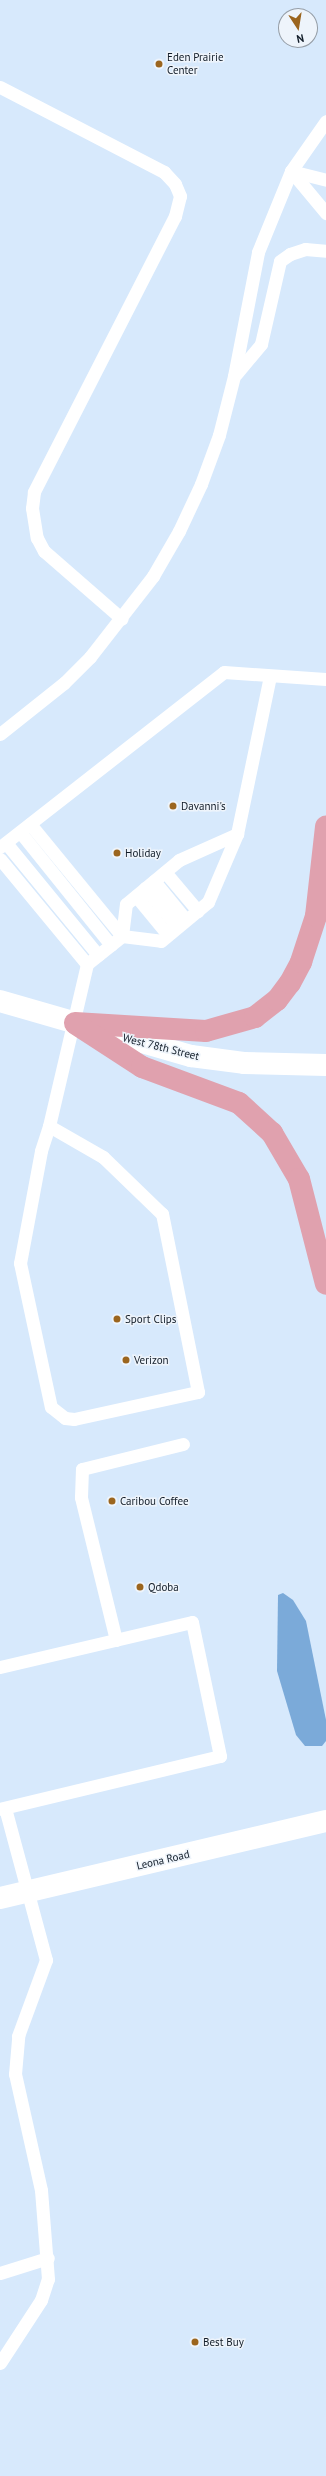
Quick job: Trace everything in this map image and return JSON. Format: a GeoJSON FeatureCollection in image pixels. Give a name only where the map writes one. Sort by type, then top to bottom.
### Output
{"type":"FeatureCollection","features":[{"type":"Feature","properties":{"kind":"main road"},"geometry":{"type":"LineString","coordinates":[[75,1023],[206,1031],[255,1017],[277,1000],[290,983],[301,962],[316,916],[326,827]]}},
{"type":"Feature","properties":{"kind":"main road"},"geometry":{"type":"LineString","coordinates":[[75,1023],[142,1067],[239,1103],[272,1133],[299,1179],[326,1284]]}},
{"type":"Feature","properties":{"kind":"street","name":"West 78th Street"},"geometry":{"type":"LineString","coordinates":[[0,1001],[192,1056],[244,1063],[326,1065]]}},
{"type":"Feature","properties":{"kind":"street","name":"Leona Road"},"geometry":{"type":"LineString","coordinates":[[0,1898],[326,1821]]}},
{"type":"Feature","properties":{"kind":"lane"},"geometry":{"type":"LineString","coordinates":[[0,87],[164,172],[175,184],[180,196],[175,216],[34,492],[32,508],[37,538],[44,550],[122,619]]}},
{"type":"Feature","properties":{"kind":"lane"},"geometry":{"type":"LineString","coordinates":[[0,734],[64,683],[122,619],[153,576],[201,484],[219,435],[234,376],[258,252],[291,171],[326,121]]}},
{"type":"Feature","properties":{"kind":"lane"},"geometry":{"type":"LineString","coordinates":[[291,171],[326,180]]}},
{"type":"Feature","properties":{"kind":"lane"},"geometry":{"type":"LineString","coordinates":[[291,171],[326,213]]}},
{"type":"Feature","properties":{"kind":"lane"},"geometry":{"type":"LineString","coordinates":[[234,376],[261,344],[280,261],[290,254],[305,249],[326,251]]}},
{"type":"Feature","properties":{"kind":"lane"},"geometry":{"type":"LineString","coordinates":[[98,955],[3,845],[224,672],[326,679]]}},
{"type":"Feature","properties":{"kind":"lane"},"geometry":{"type":"LineString","coordinates":[[30,824],[122,936],[161,941],[208,902],[237,834],[270,676]]}},
{"type":"Feature","properties":{"kind":"lane"},"geometry":{"type":"LineString","coordinates":[[20,832],[111,945]]}},
{"type":"Feature","properties":{"kind":"lane"},"geometry":{"type":"LineString","coordinates":[[49,1126],[103,1157],[162,1214],[198,1392],[74,1419],[65,1418],[51,1407],[21,1277],[20,1263],[41,1151],[49,1126],[75,1023],[88,964],[122,936],[126,904],[179,860],[237,834]]}},
{"type":"Feature","properties":{"kind":"lane"},"geometry":{"type":"LineString","coordinates":[[0,859],[88,964]]}},
{"type":"Feature","properties":{"kind":"lane"},"geometry":{"type":"LineString","coordinates":[[165,872],[198,911]]}},
{"type":"Feature","properties":{"kind":"lane"},"geometry":{"type":"LineString","coordinates":[[145,889],[177,928]]}},
{"type":"Feature","properties":{"kind":"lane"},"geometry":{"type":"LineString","coordinates":[[145,889],[177,928]]}},
{"type":"Feature","properties":{"kind":"lane"},"geometry":{"type":"LineString","coordinates":[[116,1640],[81,1497],[82,1469],[183,1444]]}},
{"type":"Feature","properties":{"kind":"lane"},"geometry":{"type":"LineString","coordinates":[[0,1667],[192,1622],[220,1756],[3,1808],[46,1960],[18,2036],[15,2074],[41,2190],[48,2258],[48,2279],[41,2300],[0,2363]]}},
{"type":"Feature","properties":{"kind":"lane"},"geometry":{"type":"LineString","coordinates":[[0,2273],[48,2258]]}},
{"type":"Feature","properties":{"kind":"water"},"geometry":{"type":"Polygon","coordinates":[[[283,1593],[293,1600],[306,1621],[326,1720],[326,1741],[322,1746],[305,1746],[296,1735],[277,1671],[278,1595],[283,1593]]]}},
{"type":"Feature","properties":{"kind":"place","name":"Eden Prairie Center"},"geometry":{"type":"Point","coordinates":[159,64]}},
{"type":"Feature","properties":{"kind":"place","name":"Davanni's"},"geometry":{"type":"Point","coordinates":[173,806]}},
{"type":"Feature","properties":{"kind":"place","name":"Holiday"},"geometry":{"type":"Point","coordinates":[117,853]}},
{"type":"Feature","properties":{"kind":"place","name":"Sport Clips"},"geometry":{"type":"Point","coordinates":[117,1319]}},
{"type":"Feature","properties":{"kind":"place","name":"Verizon"},"geometry":{"type":"Point","coordinates":[126,1360]}},
{"type":"Feature","properties":{"kind":"place","name":"Caribou Coffee"},"geometry":{"type":"Point","coordinates":[112,1501]}},
{"type":"Feature","properties":{"kind":"place","name":"Qdoba"},"geometry":{"type":"Point","coordinates":[140,1587]}},
{"type":"Feature","properties":{"kind":"place","name":"Best Buy"},"geometry":{"type":"Point","coordinates":[195,2342]}}]}
